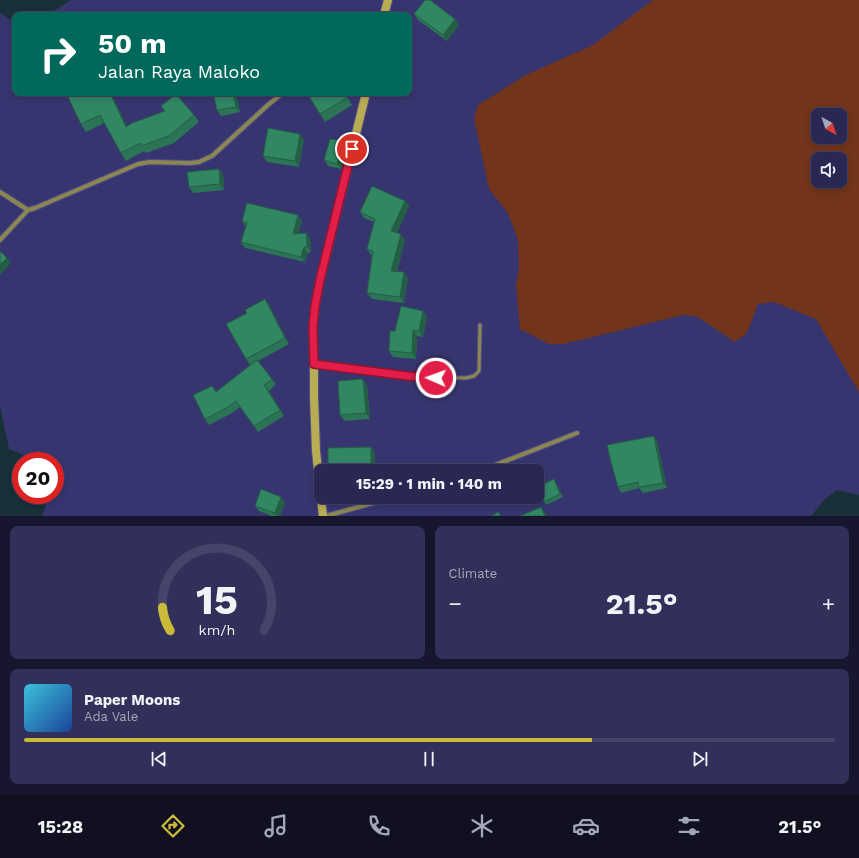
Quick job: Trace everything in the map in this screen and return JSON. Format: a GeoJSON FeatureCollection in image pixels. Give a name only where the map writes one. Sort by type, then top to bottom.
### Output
{"type":"FeatureCollection","features":[{"type":"Feature","properties":{"kind":"street"},"geometry":{"type":"LineString","coordinates":[[385,12],[388,0]]}},
{"type":"Feature","properties":{"kind":"street"},"geometry":{"type":"LineString","coordinates":[[0,240],[28,210],[138,164],[150,162],[190,163],[199,162],[212,156],[279,96]]}},
{"type":"Feature","properties":{"kind":"street"},"geometry":{"type":"LineString","coordinates":[[323,516],[316,451],[313,327],[315,306],[365,96]]}},
{"type":"Feature","properties":{"kind":"street"},"geometry":{"type":"LineString","coordinates":[[0,192],[28,210]]}},
{"type":"Feature","properties":{"kind":"street"},"geometry":{"type":"LineString","coordinates":[[498,464],[577,433]]}},
{"type":"Feature","properties":{"kind":"street"},"geometry":{"type":"LineString","coordinates":[[326,516],[370,504]]}},
{"type":"Feature","properties":{"kind":"lane"},"geometry":{"type":"LineString","coordinates":[[314,364],[421,377],[466,378],[474,376],[479,371],[480,325]]}},
{"type":"Feature","properties":{"kind":"shaded area"},"geometry":{"type":"Polygon","coordinates":[[[653,0],[859,0],[859,392],[816,319],[774,302],[758,304],[747,333],[735,342],[698,317],[683,315],[564,344],[549,344],[520,329],[516,284],[519,270],[518,240],[508,213],[489,189],[474,118],[478,105],[526,75],[593,45],[653,0]]]}},
{"type":"Feature","properties":{"kind":"water"},"geometry":{"type":"Polygon","coordinates":[[[0,0],[71,0],[50,12],[12,12],[12,21],[0,13],[0,0]]]}},
{"type":"Feature","properties":{"kind":"water"},"geometry":{"type":"Polygon","coordinates":[[[0,406],[9,449],[16,452],[12,452],[12,504],[46,504],[42,516],[0,516],[0,406]]]}},
{"type":"Feature","properties":{"kind":"water"},"geometry":{"type":"Polygon","coordinates":[[[837,490],[859,495],[859,516],[811,516],[825,499],[837,490]]]}},
{"type":"Feature","properties":{"kind":"building"},"geometry":{"type":"Polygon","coordinates":[[[425,0],[430,0],[455,19],[443,35],[414,14],[425,0]]]}},
{"type":"Feature","properties":{"kind":"building"},"geometry":{"type":"Polygon","coordinates":[[[67,96],[111,96],[126,127],[132,123],[165,111],[161,106],[174,96],[178,96],[194,115],[169,136],[141,146],[140,143],[121,153],[100,115],[81,124],[67,96]]]}},
{"type":"Feature","properties":{"kind":"building"},"geometry":{"type":"Polygon","coordinates":[[[214,96],[234,96],[236,107],[217,110],[214,96]]]}},
{"type":"Feature","properties":{"kind":"building"},"geometry":{"type":"Polygon","coordinates":[[[309,96],[346,96],[347,98],[320,114],[309,96]]]}},
{"type":"Feature","properties":{"kind":"building"},"geometry":{"type":"Polygon","coordinates":[[[268,128],[300,134],[295,161],[263,156],[268,128]]]}},
{"type":"Feature","properties":{"kind":"building"},"geometry":{"type":"Polygon","coordinates":[[[330,139],[343,141],[337,164],[324,160],[330,139]]]}},
{"type":"Feature","properties":{"kind":"building"},"geometry":{"type":"Polygon","coordinates":[[[219,169],[220,184],[189,187],[187,172],[219,169]]]}},
{"type":"Feature","properties":{"kind":"building"},"geometry":{"type":"Polygon","coordinates":[[[372,186],[405,201],[391,231],[401,234],[391,271],[404,272],[400,297],[367,293],[373,251],[367,249],[375,219],[360,212],[372,186]]]}},
{"type":"Feature","properties":{"kind":"building"},"geometry":{"type":"Polygon","coordinates":[[[247,203],[298,215],[293,234],[306,233],[307,247],[304,247],[301,257],[241,242],[247,223],[242,221],[247,203]]]}},
{"type":"Feature","properties":{"kind":"building"},"geometry":{"type":"Polygon","coordinates":[[[0,251],[7,258],[0,265],[0,251]]]}},
{"type":"Feature","properties":{"kind":"building"},"geometry":{"type":"Polygon","coordinates":[[[265,299],[285,338],[246,359],[226,324],[247,313],[245,310],[265,299]]]}},
{"type":"Feature","properties":{"kind":"building"},"geometry":{"type":"Polygon","coordinates":[[[401,306],[423,311],[419,331],[413,330],[412,353],[389,351],[390,331],[395,331],[401,306]]]}},
{"type":"Feature","properties":{"kind":"building"},"geometry":{"type":"Polygon","coordinates":[[[257,360],[272,379],[264,385],[280,410],[254,426],[236,401],[205,419],[193,395],[212,386],[216,392],[257,360]]]}},
{"type":"Feature","properties":{"kind":"building"},"geometry":{"type":"Polygon","coordinates":[[[363,379],[366,413],[340,415],[338,381],[363,379]]]}},
{"type":"Feature","properties":{"kind":"building"},"geometry":{"type":"Polygon","coordinates":[[[654,436],[663,483],[639,487],[638,482],[618,487],[607,445],[654,436]]]}},
{"type":"Feature","properties":{"kind":"building"},"geometry":{"type":"Polygon","coordinates":[[[371,447],[371,464],[328,464],[328,448],[371,447]]]}},
{"type":"Feature","properties":{"kind":"building"},"geometry":{"type":"Polygon","coordinates":[[[554,479],[560,494],[544,502],[544,484],[554,479]]]}},
{"type":"Feature","properties":{"kind":"building"},"geometry":{"type":"Polygon","coordinates":[[[261,489],[281,497],[275,513],[255,506],[261,489]]]}},
{"type":"Feature","properties":{"kind":"building"},"geometry":{"type":"Polygon","coordinates":[[[541,507],[545,516],[520,516],[541,507]]]}},
{"type":"Feature","properties":{"kind":"building"},"geometry":{"type":"Polygon","coordinates":[[[498,512],[501,516],[492,516],[498,512]]]}},
{"type":"Feature","properties":{"kind":"route"},"geometry":{"type":"LineString","coordinates":[[352,149],[315,306],[313,327],[314,364],[408,376],[436,378]]}}]}
